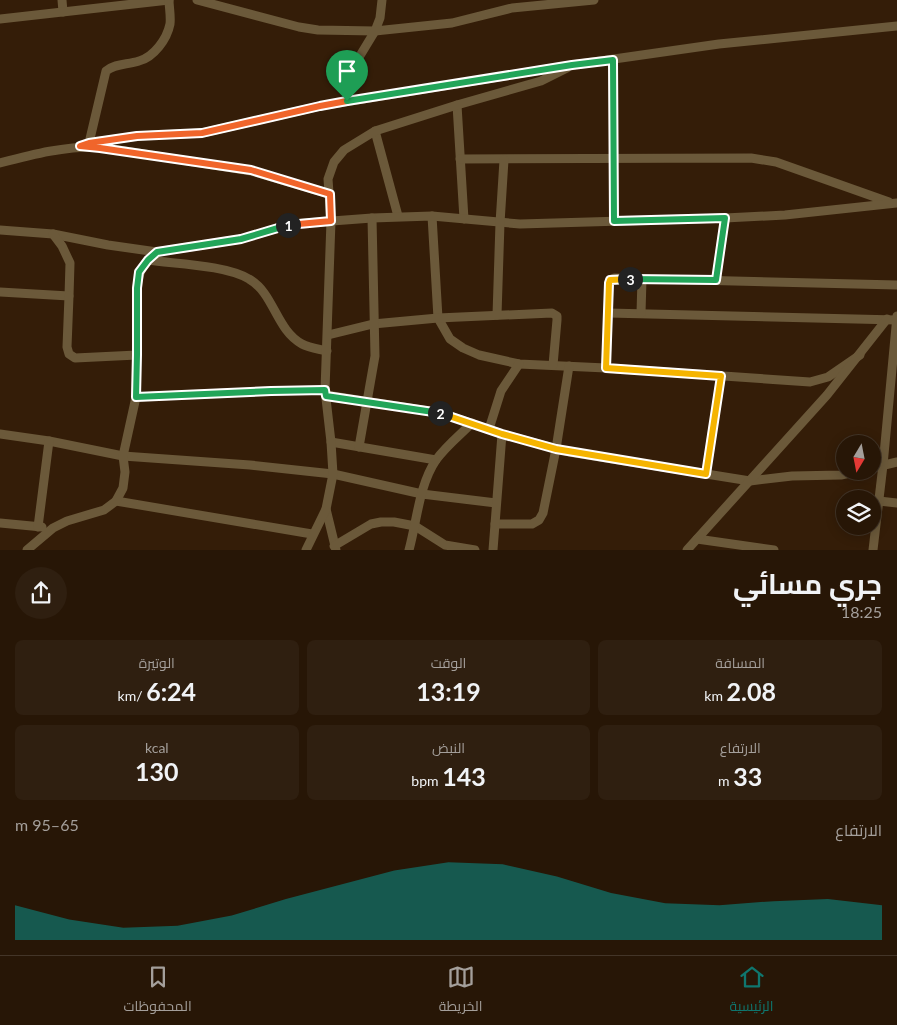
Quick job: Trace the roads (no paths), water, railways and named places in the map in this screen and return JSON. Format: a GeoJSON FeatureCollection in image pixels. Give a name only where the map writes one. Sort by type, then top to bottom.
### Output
{"type":"FeatureCollection","features":[{"type":"Feature","properties":{"kind":"street"},"geometry":{"type":"LineString","coordinates":[[62,0],[63,12]]}},
{"type":"Feature","properties":{"kind":"street"},"geometry":{"type":"LineString","coordinates":[[0,19],[169,0],[170,22],[167,33],[151,55],[140,61],[112,66],[106,71],[84,145]]}},
{"type":"Feature","properties":{"kind":"street"},"geometry":{"type":"LineString","coordinates":[[197,0],[299,28],[376,31],[452,23],[512,8],[594,0]]}},
{"type":"Feature","properties":{"kind":"street"},"geometry":{"type":"LineString","coordinates":[[347,101],[355,67],[376,31],[382,0]]}},
{"type":"Feature","properties":{"kind":"street"},"geometry":{"type":"LineString","coordinates":[[0,163],[47,151],[137,136],[202,133],[347,101],[572,65],[718,44],[897,26]]}},
{"type":"Feature","properties":{"kind":"street"},"geometry":{"type":"LineString","coordinates":[[613,60],[614,221]]}},
{"type":"Feature","properties":{"kind":"street"},"geometry":{"type":"LineString","coordinates":[[306,550],[312,534],[326,509],[333,474],[325,393],[331,221],[328,179],[334,162],[344,150],[375,131],[542,80],[572,65]]}},
{"type":"Feature","properties":{"kind":"street"},"geometry":{"type":"LineString","coordinates":[[457,105],[464,219]]}},
{"type":"Feature","properties":{"kind":"street"},"geometry":{"type":"LineString","coordinates":[[375,131],[398,216]]}},
{"type":"Feature","properties":{"kind":"street"},"geometry":{"type":"LineString","coordinates":[[84,145],[251,170],[330,194]]}},
{"type":"Feature","properties":{"kind":"street"},"geometry":{"type":"LineString","coordinates":[[460,159],[764,159],[894,203]]}},
{"type":"Feature","properties":{"kind":"street"},"geometry":{"type":"LineString","coordinates":[[497,315],[504,160]]}},
{"type":"Feature","properties":{"kind":"street"},"geometry":{"type":"LineString","coordinates":[[0,230],[53,234],[157,252],[241,239],[292,224],[398,216],[432,216],[500,223],[614,221],[785,215],[894,203]]}},
{"type":"Feature","properties":{"kind":"street"},"geometry":{"type":"LineString","coordinates":[[432,216],[438,318],[450,339],[463,348],[479,355],[519,364],[810,382],[828,377],[860,355]]}},
{"type":"Feature","properties":{"kind":"street"},"geometry":{"type":"LineString","coordinates":[[359,447],[374,356],[372,218]]}},
{"type":"Feature","properties":{"kind":"street"},"geometry":{"type":"LineString","coordinates":[[716,280],[725,218]]}},
{"type":"Feature","properties":{"kind":"street"},"geometry":{"type":"LineString","coordinates":[[53,234],[62,246],[70,263],[67,347],[69,354],[75,358],[137,355]]}},
{"type":"Feature","properties":{"kind":"street"},"geometry":{"type":"LineString","coordinates":[[27,550],[52,528],[67,521],[104,510],[116,501],[123,488],[125,472],[123,456],[136,397],[137,288],[139,272],[157,252]]}},
{"type":"Feature","properties":{"kind":"street"},"geometry":{"type":"LineString","coordinates":[[148,260],[233,271],[251,280],[263,291],[289,334],[302,344],[327,351]]}},
{"type":"Feature","properties":{"kind":"street"},"geometry":{"type":"LineString","coordinates":[[606,368],[610,280],[614,278],[897,285]]}},
{"type":"Feature","properties":{"kind":"street"},"geometry":{"type":"LineString","coordinates":[[641,313],[642,279]]}},
{"type":"Feature","properties":{"kind":"street"},"geometry":{"type":"LineString","coordinates":[[0,292],[69,296]]}},
{"type":"Feature","properties":{"kind":"street"},"geometry":{"type":"LineString","coordinates":[[328,335],[373,324],[438,318],[552,313],[557,316],[554,365]]}},
{"type":"Feature","properties":{"kind":"street"},"geometry":{"type":"LineString","coordinates":[[608,313],[893,320]]}},
{"type":"Feature","properties":{"kind":"street"},"geometry":{"type":"LineString","coordinates":[[688,550],[828,395],[860,355],[897,316]]}},
{"type":"Feature","properties":{"kind":"street"},"geometry":{"type":"LineString","coordinates":[[881,490],[894,384],[893,320]]}},
{"type":"Feature","properties":{"kind":"street"},"geometry":{"type":"LineString","coordinates":[[489,429],[502,391],[519,364]]}},
{"type":"Feature","properties":{"kind":"street"},"geometry":{"type":"LineString","coordinates":[[495,524],[532,524],[539,520],[543,513],[556,449],[569,366]]}},
{"type":"Feature","properties":{"kind":"street"},"geometry":{"type":"LineString","coordinates":[[706,474],[721,376]]}},
{"type":"Feature","properties":{"kind":"street"},"geometry":{"type":"LineString","coordinates":[[136,397],[271,391],[325,393],[425,409],[556,449],[706,474],[750,481],[792,476],[836,475]]}},
{"type":"Feature","properties":{"kind":"street"},"geometry":{"type":"LineString","coordinates":[[409,550],[428,476],[436,460],[472,423]]}},
{"type":"Feature","properties":{"kind":"street"},"geometry":{"type":"LineString","coordinates":[[0,434],[49,441],[123,456],[250,465],[333,474],[422,494],[496,503]]}},
{"type":"Feature","properties":{"kind":"street"},"geometry":{"type":"LineString","coordinates":[[493,550],[502,434]]}},
{"type":"Feature","properties":{"kind":"street"},"geometry":{"type":"LineString","coordinates":[[38,526],[49,441]]}},
{"type":"Feature","properties":{"kind":"street"},"geometry":{"type":"LineString","coordinates":[[331,442],[436,460]]}},
{"type":"Feature","properties":{"kind":"street"},"geometry":{"type":"LineString","coordinates":[[881,466],[897,462]]}},
{"type":"Feature","properties":{"kind":"street"},"geometry":{"type":"LineString","coordinates":[[116,501],[312,534]]}},
{"type":"Feature","properties":{"kind":"street"},"geometry":{"type":"LineString","coordinates":[[881,501],[897,503]]}},
{"type":"Feature","properties":{"kind":"street"},"geometry":{"type":"LineString","coordinates":[[326,509],[335,548],[371,524],[394,522],[415,526],[445,545],[475,550]]}},
{"type":"Feature","properties":{"kind":"street"},"geometry":{"type":"LineString","coordinates":[[0,523],[52,528]]}},
{"type":"Feature","properties":{"kind":"street"},"geometry":{"type":"LineString","coordinates":[[873,550],[875,535]]}},
{"type":"Feature","properties":{"kind":"street"},"geometry":{"type":"LineString","coordinates":[[697,540],[774,550]]}}]}
